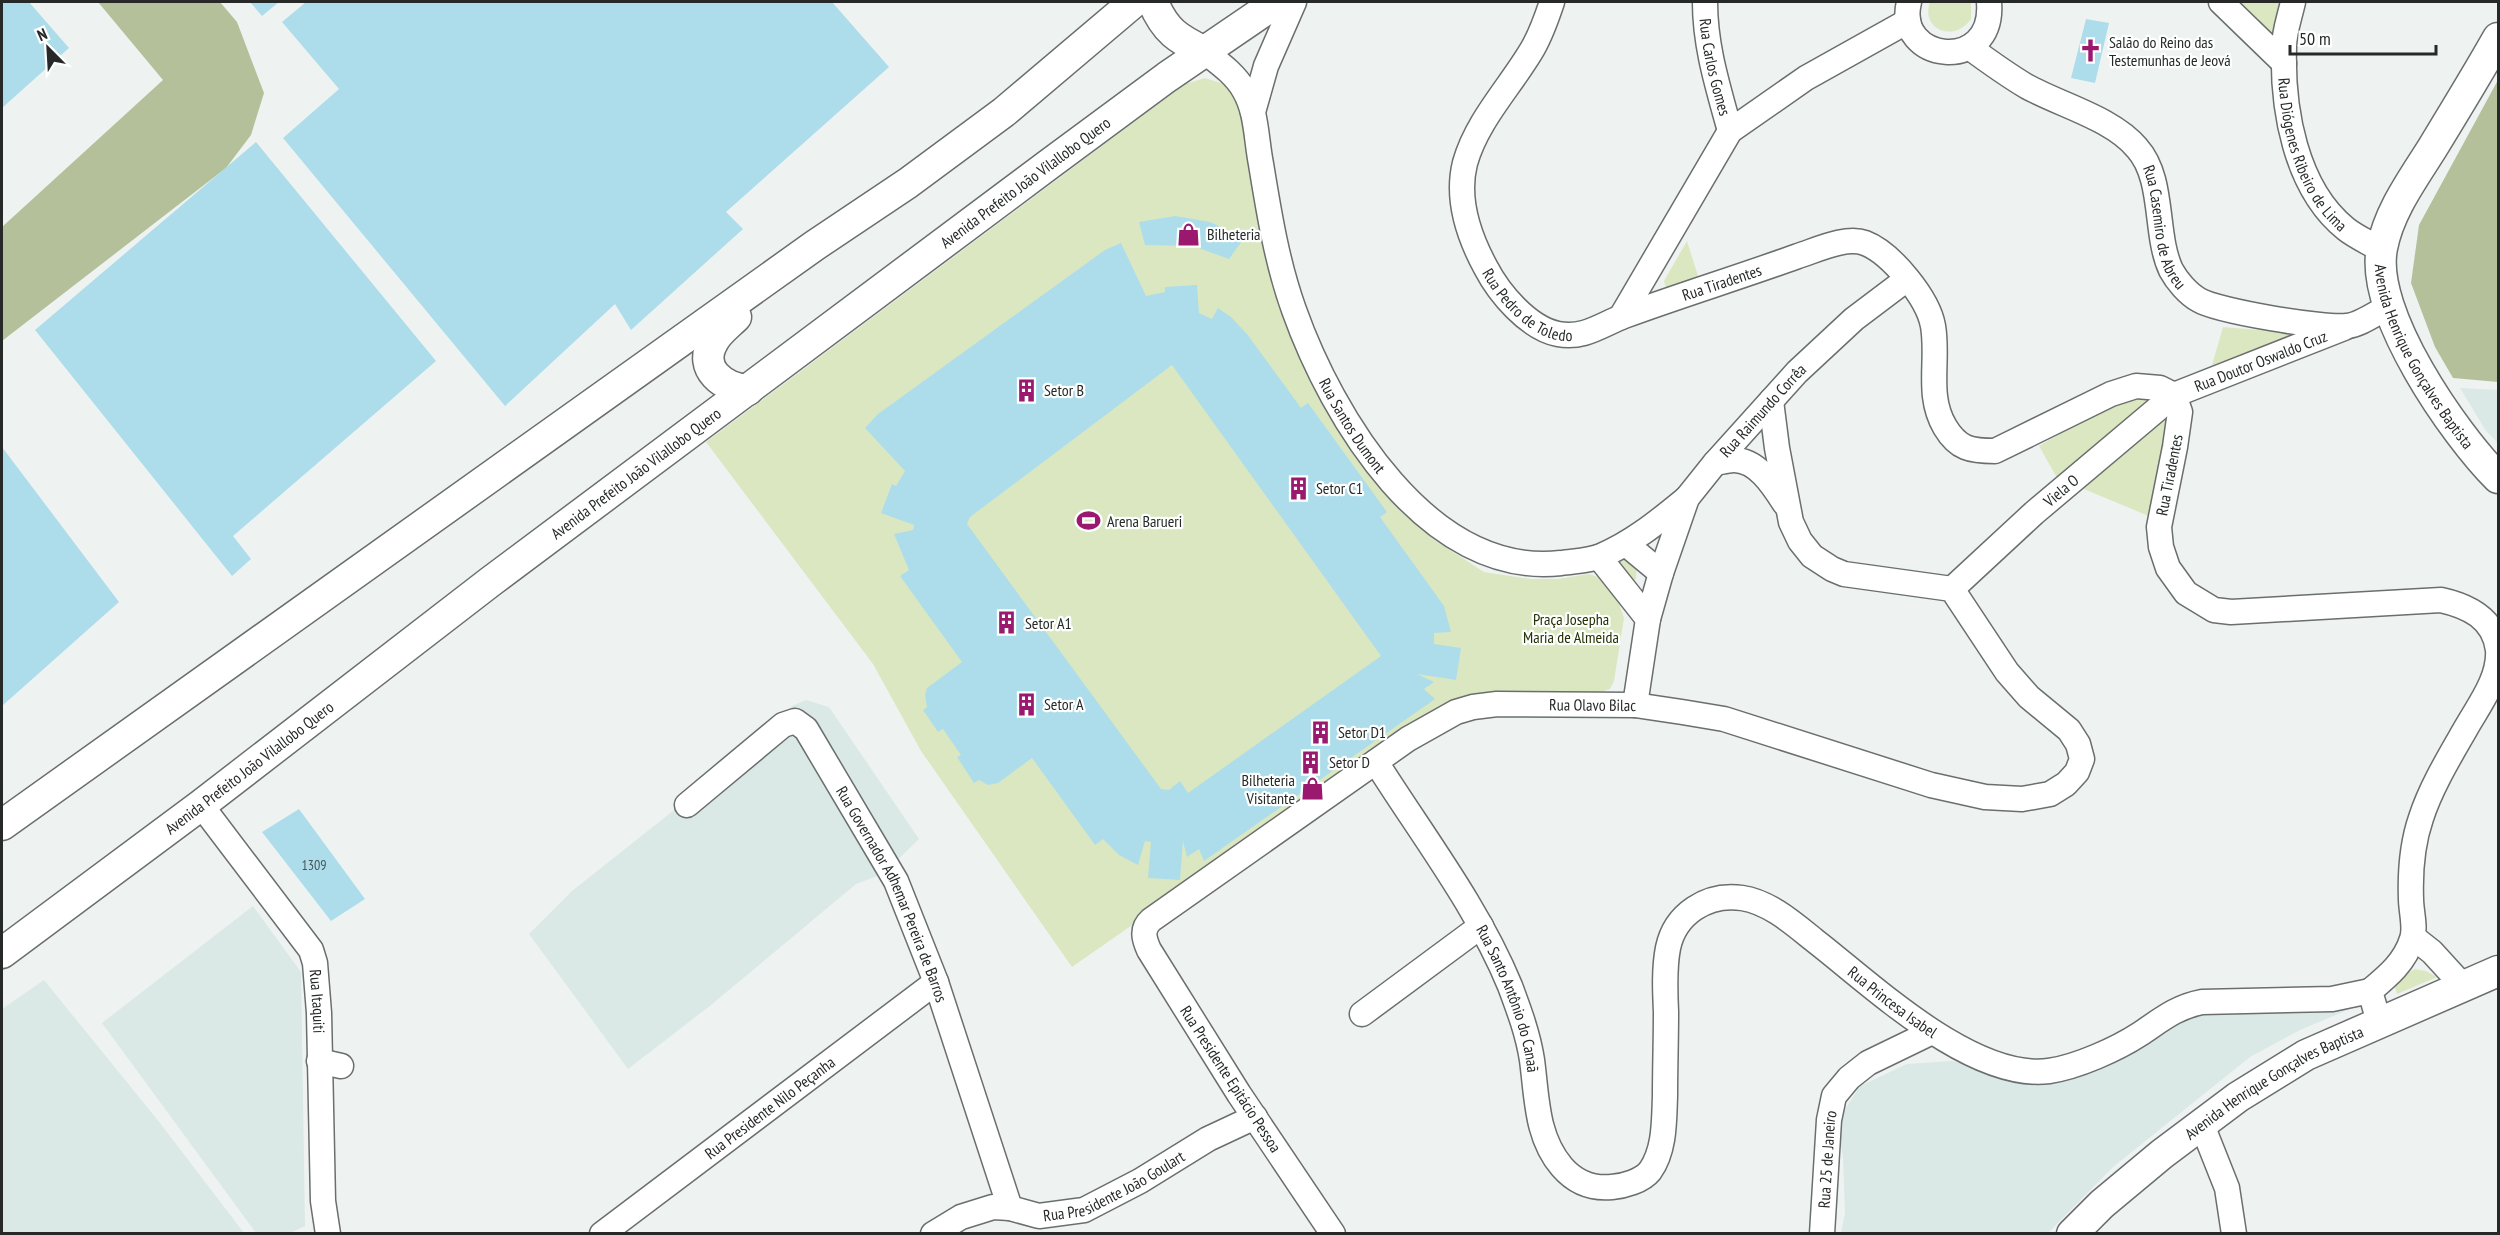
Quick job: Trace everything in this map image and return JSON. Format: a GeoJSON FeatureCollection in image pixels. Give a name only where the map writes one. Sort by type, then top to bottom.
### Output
{"type":"FeatureCollection","features":[{"type":"Feature","properties":{"kind":"main road"},"geometry":{"type":"LineString","coordinates":[[2,825],[746,295],[908,183],[1004,112],[1134,2]]}},
{"type":"Feature","properties":{"kind":"main road"},"geometry":{"type":"LineString","coordinates":[[1153,2],[1161,20],[1174,35],[1205,52]]}},
{"type":"Feature","properties":{"kind":"main road","name":"Avenida Prefeito João Vilallobo Quero"},"geometry":{"type":"LineString","coordinates":[[2,953],[201,805],[490,582],[1047,165],[1167,77],[1277,2]]}},
{"type":"Feature","properties":{"kind":"main road","name":"Avenida Henrique Gonçalves Baptista"},"geometry":{"type":"LineString","coordinates":[[2499,38],[2411,181],[2388,225],[2381,250],[2382,281],[2388,307],[2413,359],[2455,426],[2499,477]]}},
{"type":"Feature","properties":{"kind":"main road"},"geometry":{"type":"LineString","coordinates":[[746,295],[735,318],[712,343],[709,358],[711,368],[723,384],[735,389],[748,390]]}},
{"type":"Feature","properties":{"kind":"main road","name":"Avenida Henrique Gonçalves Baptista"},"geometry":{"type":"LineString","coordinates":[[2072,1233],[2126,1182],[2238,1097],[2306,1055],[2499,971]]}},
{"type":"Feature","properties":{"kind":"street"},"geometry":{"type":"LineString","coordinates":[[1253,112],[1266,66],[1294,2]]}},
{"type":"Feature","properties":{"kind":"street","name":"Rua Pedro de Toledo"},"geometry":{"type":"LineString","coordinates":[[1552,2],[1534,46],[1475,138],[1465,163],[1461,187],[1465,214],[1477,252],[1488,273],[1505,296],[1540,326],[1556,333],[1576,335],[1592,331],[1621,317]]}},
{"type":"Feature","properties":{"kind":"street","name":"Rua Carlos Gomes"},"geometry":{"type":"LineString","coordinates":[[1705,2],[1705,26],[1711,62],[1730,131]]}},
{"type":"Feature","properties":{"kind":"street"},"geometry":{"type":"LineString","coordinates":[[1621,317],[1730,131],[1909,11],[1917,38],[1932,50],[1945,53],[1958,52],[1969,47],[1980,39],[1987,27],[1990,14],[1989,2]]}},
{"type":"Feature","properties":{"kind":"street"},"geometry":{"type":"LineString","coordinates":[[2221,2],[2284,63]]}},
{"type":"Feature","properties":{"kind":"street","name":"Rua Diógenes Ribeiro de Lima"},"geometry":{"type":"LineString","coordinates":[[2293,2],[2284,44],[2285,86],[2293,136],[2316,196],[2346,229],[2381,250]]}},
{"type":"Feature","properties":{"kind":"street","name":"Rua Casemiro de Abreu"},"geometry":{"type":"LineString","coordinates":[[1969,47],[2027,86],[2108,125],[2136,146],[2145,159],[2155,192],[2172,271],[2189,292],[2199,300],[2223,309],[2348,327]]}},
{"type":"Feature","properties":{"kind":"street","name":"Rua Santos Dumont"},"geometry":{"type":"LineString","coordinates":[[1205,52],[1232,75],[1244,89],[1253,112],[1273,233],[1282,272],[1294,311],[1311,352],[1346,418],[1385,474],[1408,500],[1440,529],[1476,550],[1508,560],[1542,565],[1599,557],[1626,544],[1687,498]]}},
{"type":"Feature","properties":{"kind":"street","name":"Rua Tiradentes"},"geometry":{"type":"LineString","coordinates":[[1621,317],[1723,284],[1826,246],[1863,242],[1892,259],[1923,303],[1933,323],[1935,351],[1933,395],[1938,415],[1959,446],[1975,451],[1995,451],[2111,394],[2136,386],[2160,388],[2174,395],[2180,412],[2158,527],[2168,568],[2186,593],[2199,603],[2214,610],[2231,612],[2441,600],[2476,612],[2494,636],[2498,662],[2494,679],[2448,760],[2421,817],[2412,857],[2413,937],[2404,958],[2391,974],[2370,991]]}},
{"type":"Feature","properties":{"kind":"street","name":"Rua Raimundo Corrêa"},"geometry":{"type":"LineString","coordinates":[[1635,705],[1648,619],[1687,498],[1715,463],[1797,372],[1854,319],[1907,279]]}},
{"type":"Feature","properties":{"kind":"street"},"geometry":{"type":"LineString","coordinates":[[2348,327],[2388,307]]}},
{"type":"Feature","properties":{"kind":"street","name":"Rua Doutor Oswaldo Cruz"},"geometry":{"type":"LineString","coordinates":[[2174,395],[2348,327]]}},
{"type":"Feature","properties":{"kind":"street","name":"Viela O"},"geometry":{"type":"LineString","coordinates":[[1952,589],[2034,513],[2174,395]]}},
{"type":"Feature","properties":{"kind":"street"},"geometry":{"type":"LineString","coordinates":[[1771,401],[1790,511],[1795,532],[1805,548],[1832,569],[1879,580],[1952,589]]}},
{"type":"Feature","properties":{"kind":"street"},"geometry":{"type":"LineString","coordinates":[[1715,463],[1735,460],[1755,468],[1767,478],[1790,511]]}},
{"type":"Feature","properties":{"kind":"street"},"geometry":{"type":"LineString","coordinates":[[1626,544],[1661,573]]}},
{"type":"Feature","properties":{"kind":"street"},"geometry":{"type":"LineString","coordinates":[[1599,557],[1648,619]]}},
{"type":"Feature","properties":{"kind":"street","name":"Rua Olavo Bilac"},"geometry":{"type":"LineString","coordinates":[[1151,920],[1435,722],[1473,707],[1507,704],[1635,705],[1724,718],[1931,784],[1984,797],[2022,799],[2050,794],[2066,784],[2077,772],[2082,759],[2078,744],[2069,729],[2029,697],[2007,672],[1952,589]]}},
{"type":"Feature","properties":{"kind":"street","name":"Rua Governador Adhemar Pereira de Barros"},"geometry":{"type":"LineString","coordinates":[[687,805],[783,725],[795,721],[806,729],[891,871],[916,927],[1010,1208]]}},
{"type":"Feature","properties":{"kind":"street","name":"Rua Santo Antônio do Canaã"},"geometry":{"type":"LineString","coordinates":[[1376,762],[1481,926],[1494,951],[1523,1019],[1532,1060],[1538,1117],[1556,1160],[1571,1178],[1590,1186],[1610,1188],[1629,1184],[1648,1174]]}},
{"type":"Feature","properties":{"kind":"street","name":"Rua Itaquiti"},"geometry":{"type":"LineString","coordinates":[[201,805],[311,950],[315,963],[319,1013],[330,1063],[323,1202],[328,1233]]}},
{"type":"Feature","properties":{"kind":"street","name":"Rua Princesa Isabel"},"geometry":{"type":"LineString","coordinates":[[1648,1174],[1659,1155],[1664,1127],[1665,988],[1668,948],[1676,927],[1686,914],[1700,904],[1720,897],[1742,898],[1763,904],[1794,925],[1932,1032],[1975,1056],[2008,1068],[2051,1071],[2118,1046],[2186,1005],[2202,1002],[2332,999],[2370,991]]}},
{"type":"Feature","properties":{"kind":"street","name":"Rua Presidente Epitácio Pessoa"},"geometry":{"type":"LineString","coordinates":[[1151,920],[1146,925],[1144,935],[1149,950],[1255,1117],[1333,1233]]}},
{"type":"Feature","properties":{"kind":"street"},"geometry":{"type":"LineString","coordinates":[[1362,1014],[1481,926]]}},
{"type":"Feature","properties":{"kind":"street"},"geometry":{"type":"LineString","coordinates":[[2413,937],[2432,952],[2464,987]]}},
{"type":"Feature","properties":{"kind":"street","name":"Rua Presidente Nilo Peçanha"},"geometry":{"type":"LineString","coordinates":[[602,1233],[936,982]]}},
{"type":"Feature","properties":{"kind":"street"},"geometry":{"type":"LineString","coordinates":[[2370,991],[2379,1022]]}},
{"type":"Feature","properties":{"kind":"street","name":"Rua 25 de Janeiro"},"geometry":{"type":"LineString","coordinates":[[1822,1233],[1829,1120],[1834,1096],[1849,1078],[1868,1063],[1932,1032]]}},
{"type":"Feature","properties":{"kind":"street","name":"Rua Presidente João Goulart"},"geometry":{"type":"LineString","coordinates":[[933,1233],[961,1217],[993,1207],[1010,1208],[1039,1216],[1084,1210],[1140,1181],[1208,1139],[1255,1117]]}},
{"type":"Feature","properties":{"kind":"street"},"geometry":{"type":"LineString","coordinates":[[2202,1125],[2227,1188],[2234,1233]]}},
{"type":"Feature","properties":{"kind":"shaded area"},"geometry":{"type":"Polygon","coordinates":[[[2460,388],[2498,390],[2498,443],[2486,431],[2460,388]]]}},
{"type":"Feature","properties":{"kind":"shaded area"},"geometry":{"type":"Polygon","coordinates":[[[806,700],[829,707],[919,839],[883,874],[856,884],[711,1005],[628,1069],[529,934],[572,891],[683,803],[786,715],[792,706],[806,700]]]}},
{"type":"Feature","properties":{"kind":"shaded area"},"geometry":{"type":"Polygon","coordinates":[[[253,906],[301,972],[305,1226],[290,1233],[256,1233],[102,1023],[253,906]]]}},
{"type":"Feature","properties":{"kind":"shaded area"},"geometry":{"type":"Polygon","coordinates":[[[44,980],[160,1123],[244,1233],[2,1233],[2,1009],[44,980]]]}},
{"type":"Feature","properties":{"kind":"shaded area"},"geometry":{"type":"Polygon","coordinates":[[[2343,1007],[2350,1009],[2300,1030],[2250,1057],[2113,1167],[2048,1233],[1841,1233],[1845,1213],[1843,1157],[1839,1136],[1842,1114],[1860,1086],[1907,1064],[1952,1061],[2036,1082],[2078,1078],[2201,1011],[2343,1007]]]}},
{"type":"Feature","properties":{"kind":"green space"},"geometry":{"type":"Polygon","coordinates":[[[98,2],[220,2],[237,22],[264,93],[251,135],[226,168],[2,341],[2,227],[163,80],[98,2]]]}},
{"type":"Feature","properties":{"kind":"green space"},"geometry":{"type":"Polygon","coordinates":[[[1930,2],[1971,2],[1971,19],[1956,30],[1948,32],[1941,30],[1930,20],[1928,12],[1930,2]]]}},
{"type":"Feature","properties":{"kind":"green space"},"geometry":{"type":"Polygon","coordinates":[[[2236,2],[2282,2],[2273,35],[2268,37],[2236,2]]]}},
{"type":"Feature","properties":{"kind":"green space","name":"Arena Barueri"},"geometry":{"type":"Polygon","coordinates":[[[1205,78],[1224,84],[1239,95],[1272,257],[1404,511],[1433,539],[1484,572],[1530,579],[1558,579],[1589,574],[1604,579],[1615,592],[1624,618],[1614,681],[1610,689],[1601,692],[1495,693],[1138,921],[1072,967],[921,751],[873,664],[706,442],[1185,84],[1205,78]]]}},
{"type":"Feature","properties":{"kind":"green space"},"geometry":{"type":"Polygon","coordinates":[[[2498,80],[2498,382],[2453,378],[2435,347],[2411,283],[2419,225],[2498,80]]]}},
{"type":"Feature","properties":{"kind":"green space"},"geometry":{"type":"Polygon","coordinates":[[[1687,241],[1699,279],[1666,289],[1664,281],[1687,241]]]}},
{"type":"Feature","properties":{"kind":"green space"},"geometry":{"type":"Polygon","coordinates":[[[2223,327],[2297,333],[2299,336],[2212,365],[2223,327]]]}},
{"type":"Feature","properties":{"kind":"green space"},"geometry":{"type":"Polygon","coordinates":[[[2132,397],[2145,397],[2151,403],[2060,483],[2039,446],[2113,403],[2132,397]]]}},
{"type":"Feature","properties":{"kind":"green space"},"geometry":{"type":"Polygon","coordinates":[[[2169,415],[2151,517],[2079,487],[2158,418],[2169,415]]]}},
{"type":"Feature","properties":{"kind":"green space"},"geometry":{"type":"Polygon","coordinates":[[[1628,557],[1637,564],[1636,579],[1629,583],[1620,571],[1619,562],[1628,557]]]}},
{"type":"Feature","properties":{"kind":"green space"},"geometry":{"type":"Polygon","coordinates":[[[2415,969],[2426,971],[2437,977],[2397,994],[2393,981],[2415,969]]]}},
{"type":"Feature","properties":{"kind":"building"},"geometry":{"type":"Polygon","coordinates":[[[2,2],[29,2],[69,48],[2,108],[2,2]]]}},
{"type":"Feature","properties":{"kind":"building"},"geometry":{"type":"Polygon","coordinates":[[[250,2],[279,2],[262,16],[250,2]]]}},
{"type":"Feature","properties":{"kind":"building"},"geometry":{"type":"Polygon","coordinates":[[[306,2],[832,2],[889,67],[726,212],[743,229],[631,330],[615,304],[505,406],[283,138],[339,89],[282,22],[306,2]]]}},
{"type":"Feature","properties":{"kind":"building","name":"Salão do Reino das Testemunhas de Jeová"},"geometry":{"type":"Polygon","coordinates":[[[2086,19],[2109,23],[2095,83],[2071,78],[2086,19]]]}},
{"type":"Feature","properties":{"kind":"building"},"geometry":{"type":"Polygon","coordinates":[[[256,142],[436,361],[233,536],[251,559],[232,576],[35,330],[256,142]]]}},
{"type":"Feature","properties":{"kind":"building","name":"Bilheteria"},"geometry":{"type":"Polygon","coordinates":[[[1175,216],[1210,222],[1244,238],[1229,259],[1193,246],[1145,245],[1139,222],[1175,216]]]}},
{"type":"Feature","properties":{"kind":"building"},"geometry":{"type":"Polygon","coordinates":[[[1121,243],[1146,296],[1165,292],[1165,287],[1197,285],[1199,313],[1212,319],[1218,308],[1231,317],[1247,334],[1301,408],[1308,403],[1387,512],[1380,517],[1444,606],[1451,632],[1434,633],[1434,644],[1461,648],[1456,680],[1417,674],[1434,682],[1424,689],[1435,699],[1204,861],[1199,849],[1187,857],[1183,841],[1180,880],[1148,878],[1151,842],[1145,841],[1138,865],[1119,855],[1103,839],[1095,845],[1032,758],[998,783],[988,785],[979,780],[974,783],[957,757],[961,755],[943,729],[938,732],[923,710],[927,707],[925,695],[927,688],[962,662],[900,576],[909,570],[894,534],[913,530],[914,525],[881,513],[892,484],[896,486],[905,471],[865,428],[878,414],[1105,250],[1121,243]],[[1172,365],[970,517],[967,524],[1161,789],[1169,790],[1180,781],[1188,793],[1381,656],[1172,365]]]}},
{"type":"Feature","properties":{"kind":"building"},"geometry":{"type":"Polygon","coordinates":[[[2,447],[119,602],[2,706],[2,447]]]}},
{"type":"Feature","properties":{"kind":"building"},"geometry":{"type":"Polygon","coordinates":[[[299,809],[365,899],[331,921],[262,832],[299,809]]]}},
{"type":"Feature","properties":{"kind":"place","name":"Salão do Reino das Testemunhas de Jeová"},"geometry":{"type":"Point","coordinates":[2091,51]}},
{"type":"Feature","properties":{"kind":"place","name":"Bilheteria"},"geometry":{"type":"Point","coordinates":[1189,234]}},
{"type":"Feature","properties":{"kind":"place","name":"Setor B"},"geometry":{"type":"Point","coordinates":[1026,390]}},
{"type":"Feature","properties":{"kind":"place","name":"Setor C1"},"geometry":{"type":"Point","coordinates":[1298,488]}},
{"type":"Feature","properties":{"kind":"place","name":"Arena Barueri"},"geometry":{"type":"Point","coordinates":[1089,521]}},
{"type":"Feature","properties":{"kind":"place","name":"Setor A1"},"geometry":{"type":"Point","coordinates":[1007,623]}},
{"type":"Feature","properties":{"kind":"place","name":"Setor A"},"geometry":{"type":"Point","coordinates":[1026,704]}},
{"type":"Feature","properties":{"kind":"place","name":"Setor D1"},"geometry":{"type":"Point","coordinates":[1320,732]}},
{"type":"Feature","properties":{"kind":"place","name":"Setor D"},"geometry":{"type":"Point","coordinates":[1311,762]}},
{"type":"Feature","properties":{"kind":"place","name":"Bilheteria Visitante"},"geometry":{"type":"Point","coordinates":[1313,789]}},
{"type":"Feature","properties":{"kind":"park label","name":"Praça Josepha Maria de Almeida"},"geometry":{"type":"Point","coordinates":[1571,628]}}]}
